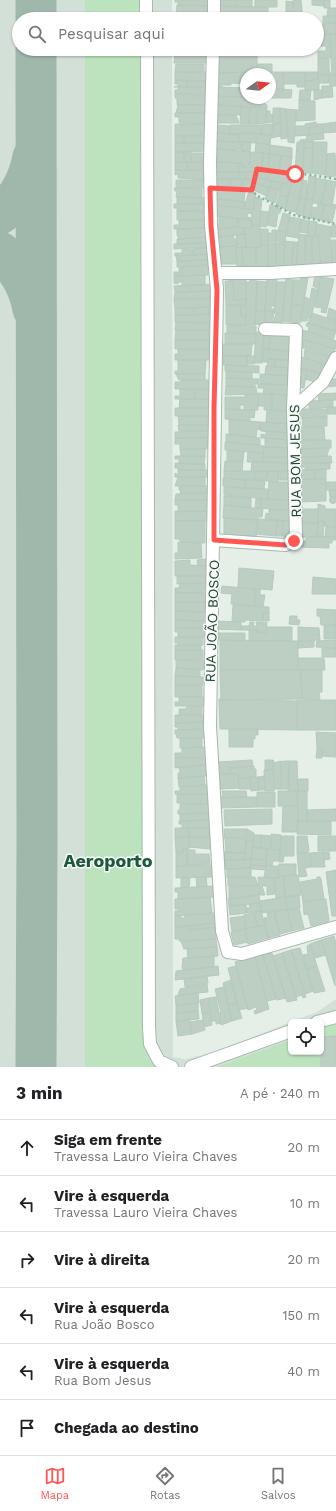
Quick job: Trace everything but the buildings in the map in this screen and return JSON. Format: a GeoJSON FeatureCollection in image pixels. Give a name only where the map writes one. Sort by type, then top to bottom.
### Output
{"type":"FeatureCollection","features":[{"type":"Feature","properties":{"kind":"street"},"geometry":{"type":"LineString","coordinates":[[146,0],[146,12]]}},
{"type":"Feature","properties":{"kind":"street"},"geometry":{"type":"LineString","coordinates":[[214,0],[214,12]]}},
{"type":"Feature","properties":{"kind":"street"},"geometry":{"type":"LineString","coordinates":[[146,56],[149,1027],[150,1044],[158,1061],[172,1067]]}},
{"type":"Feature","properties":{"kind":"street","name":"RUA JOÃO BOSCO"},"geometry":{"type":"LineString","coordinates":[[213,56],[210,188],[211,226],[217,273],[214,540],[210,669],[211,762],[222,932],[228,952],[242,954],[336,927]]}},
{"type":"Feature","properties":{"kind":"street"},"geometry":{"type":"LineString","coordinates":[[217,273],[270,273],[336,269]]}},
{"type":"Feature","properties":{"kind":"street","name":"RUA BOM JESUS"},"geometry":{"type":"LineString","coordinates":[[214,540],[285,545],[294,541],[296,536],[293,409],[296,330],[265,329]]}},
{"type":"Feature","properties":{"kind":"street"},"geometry":{"type":"LineString","coordinates":[[293,409],[323,382],[336,358]]}},
{"type":"Feature","properties":{"kind":"street"},"geometry":{"type":"LineString","coordinates":[[324,1020],[336,1017]]}},
{"type":"Feature","properties":{"kind":"street"},"geometry":{"type":"LineString","coordinates":[[191,1067],[288,1032]]}},
{"type":"Feature","properties":{"kind":"path"},"geometry":{"type":"LineString","coordinates":[[252,190],[257,169],[312,174],[336,179]]}},
{"type":"Feature","properties":{"kind":"path"},"geometry":{"type":"LineString","coordinates":[[210,188],[252,190],[256,194],[294,215],[336,224]]}},
{"type":"Feature","properties":{"kind":"shaded area"},"geometry":{"type":"Polygon","coordinates":[[[0,0],[172,0],[172,12],[12,12],[12,56],[172,56],[173,1057],[185,1059],[212,1053],[288,1023],[288,1055],[324,1055],[324,1019],[299,1019],[317,1012],[336,999],[336,1067],[0,1067],[0,0]]]}},
{"type":"Feature","properties":{"kind":"green space"},"geometry":{"type":"Polygon","coordinates":[[[85,0],[141,0],[141,12],[85,12],[85,0]]]}},
{"type":"Feature","properties":{"kind":"green space"},"geometry":{"type":"Polygon","coordinates":[[[85,56],[141,56],[143,1041],[148,1057],[156,1067],[85,1067],[85,56]]]}},
{"type":"Feature","properties":{"kind":"green space"},"geometry":{"type":"Polygon","coordinates":[[[336,1022],[336,1036],[324,1037],[324,1025],[336,1022]]]}},
{"type":"Feature","properties":{"kind":"green space"},"geometry":{"type":"Polygon","coordinates":[[[288,1041],[288,1055],[321,1055],[321,1067],[217,1067],[288,1041]]]}},
{"type":"Feature","properties":{"kind":"taxiway"},"geometry":{"type":"LineString","coordinates":[[36,0],[36,12]]}},
{"type":"Feature","properties":{"kind":"taxiway"},"geometry":{"type":"LineString","coordinates":[[36,56],[36,1067]]}},
{"type":"Feature","properties":{"kind":"taxiway"},"geometry":{"type":"LineString","coordinates":[[0,214],[12,203],[22,189],[29,173],[33,157]]}},
{"type":"Feature","properties":{"kind":"taxiway"},"geometry":{"type":"LineString","coordinates":[[0,252],[12,264],[22,278],[29,292],[33,309]]}},
{"type":"Feature","properties":{"kind":"district","name":"Aeroporto"},"geometry":{"type":"Point","coordinates":[108,860]}},
{"type":"Feature","properties":{"kind":"route"},"geometry":{"type":"LineString","coordinates":[[294,541],[285,545],[214,540],[214,408],[217,273],[214,261],[211,226],[210,188],[252,190],[257,169],[295,174]]}}]}
